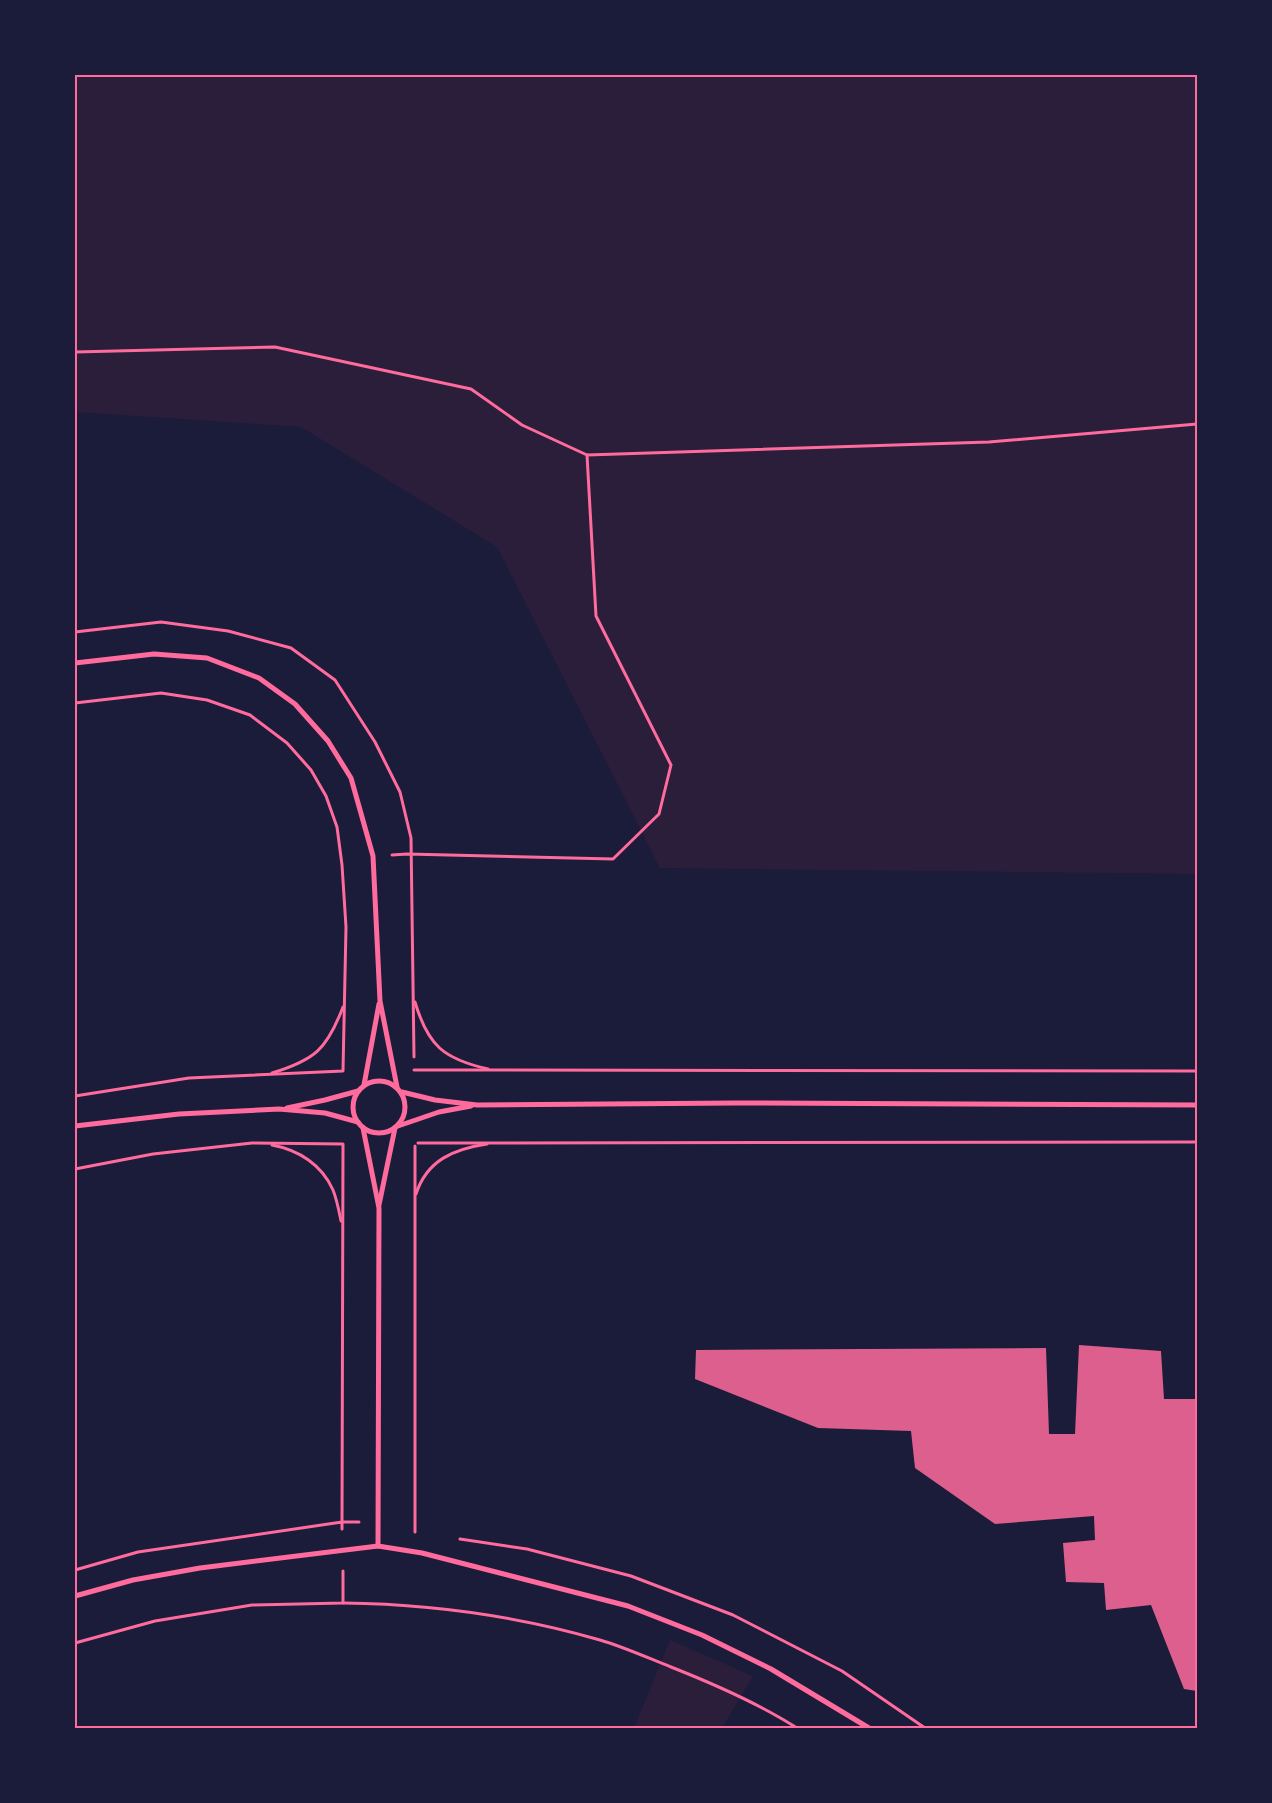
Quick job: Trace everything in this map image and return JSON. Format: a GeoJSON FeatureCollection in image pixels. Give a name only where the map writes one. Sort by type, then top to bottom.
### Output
{"type":"FeatureCollection","features":[{"type":"Feature","properties":{"kind":"street"},"geometry":{"type":"LineString","coordinates":[[75,663],[154,654],[207,658],[259,678],[295,704],[328,741],[351,778],[373,856],[380,1001],[397,1087]]}},
{"type":"Feature","properties":{"kind":"street"},"geometry":{"type":"LineString","coordinates":[[364,1085],[380,1001]]}},
{"type":"Feature","properties":{"kind":"street"},"geometry":{"type":"LineString","coordinates":[[379,1208],[396,1127],[405,1114],[405,1099],[397,1087],[390,1082],[381,1080],[372,1081],[358,1091],[354,1098],[354,1115],[364,1128],[371,1132],[379,1133],[387,1132],[396,1127],[439,1112],[477,1105]]}},
{"type":"Feature","properties":{"kind":"street"},"geometry":{"type":"LineString","coordinates":[[279,1109],[358,1091]]}},
{"type":"Feature","properties":{"kind":"street"},"geometry":{"type":"LineString","coordinates":[[402,1092],[435,1100],[477,1105],[736,1103],[1197,1105]]}},
{"type":"Feature","properties":{"kind":"street"},"geometry":{"type":"LineString","coordinates":[[75,1126],[179,1114],[279,1109],[325,1113],[358,1122]]}},
{"type":"Feature","properties":{"kind":"street"},"geometry":{"type":"LineString","coordinates":[[364,1128],[379,1208],[378,1546]]}},
{"type":"Feature","properties":{"kind":"street"},"geometry":{"type":"LineString","coordinates":[[75,1596],[133,1580],[181,1571],[378,1546],[430,1556],[628,1606],[702,1635],[754,1661],[869,1728]]}},
{"type":"Feature","properties":{"kind":"path"},"geometry":{"type":"LineString","coordinates":[[75,352],[275,347],[471,389],[522,425],[587,455],[990,442],[1197,424]]}},
{"type":"Feature","properties":{"kind":"path"},"geometry":{"type":"LineString","coordinates":[[373,856],[412,854],[614,859],[659,814],[671,764],[596,616],[587,455]]}},
{"type":"Feature","properties":{"kind":"path"},"geometry":{"type":"LineString","coordinates":[[75,632],[161,622],[228,631],[291,648],[336,680],[375,742],[400,792],[411,838],[414,1071],[1197,1071]]}},
{"type":"Feature","properties":{"kind":"path"},"geometry":{"type":"LineString","coordinates":[[75,703],[161,693],[207,700],[250,715],[287,743],[311,770],[326,796],[337,827],[342,865],[346,927],[343,1071],[189,1078],[75,1096]]}},
{"type":"Feature","properties":{"kind":"path"},"geometry":{"type":"LineString","coordinates":[[414,997],[422,1022],[435,1045],[452,1058],[471,1066],[494,1071]]}},
{"type":"Feature","properties":{"kind":"path"},"geometry":{"type":"LineString","coordinates":[[266,1075],[304,1062],[320,1050],[334,1031],[344,1004]]}},
{"type":"Feature","properties":{"kind":"path"},"geometry":{"type":"LineString","coordinates":[[414,1200],[420,1183],[429,1168],[443,1158],[475,1146],[496,1142]]}},
{"type":"Feature","properties":{"kind":"path"},"geometry":{"type":"LineString","coordinates":[[424,1534],[414,1532],[414,1143],[1197,1142]]}},
{"type":"Feature","properties":{"kind":"path"},"geometry":{"type":"LineString","coordinates":[[75,1169],[153,1154],[252,1143],[343,1144],[343,1603]]}},
{"type":"Feature","properties":{"kind":"path"},"geometry":{"type":"LineString","coordinates":[[264,1143],[285,1147],[308,1158],[323,1173],[333,1191],[342,1227]]}},
{"type":"Feature","properties":{"kind":"path"},"geometry":{"type":"LineString","coordinates":[[75,1570],[138,1552],[342,1522],[378,1523]]}},
{"type":"Feature","properties":{"kind":"path"},"geometry":{"type":"LineString","coordinates":[[452,1538],[527,1549],[631,1576],[733,1615],[842,1670],[925,1728]]}},
{"type":"Feature","properties":{"kind":"path"},"geometry":{"type":"LineString","coordinates":[[75,1643],[155,1620],[252,1605],[389,1603],[495,1615],[602,1640],[698,1677],[776,1714],[797,1728]]}},
{"type":"Feature","properties":{"kind":"shaded area"},"geometry":{"type":"Polygon","coordinates":[[[75,75],[1197,75],[1197,874],[660,868],[497,547],[301,427],[75,412],[75,75]]]}},
{"type":"Feature","properties":{"kind":"shaded area"},"geometry":{"type":"Polygon","coordinates":[[[670,1640],[753,1676],[722,1728],[634,1728],[670,1640]]]}},
{"type":"Feature","properties":{"kind":"building"},"geometry":{"type":"Polygon","coordinates":[[[1079,1345],[1161,1351],[1164,1399],[1197,1399],[1197,1691],[1184,1689],[1151,1605],[1106,1610],[1104,1583],[1066,1582],[1063,1543],[1095,1540],[1094,1516],[995,1524],[915,1468],[911,1431],[818,1428],[695,1379],[696,1350],[1046,1348],[1049,1434],[1075,1434],[1079,1345]]]}}]}
